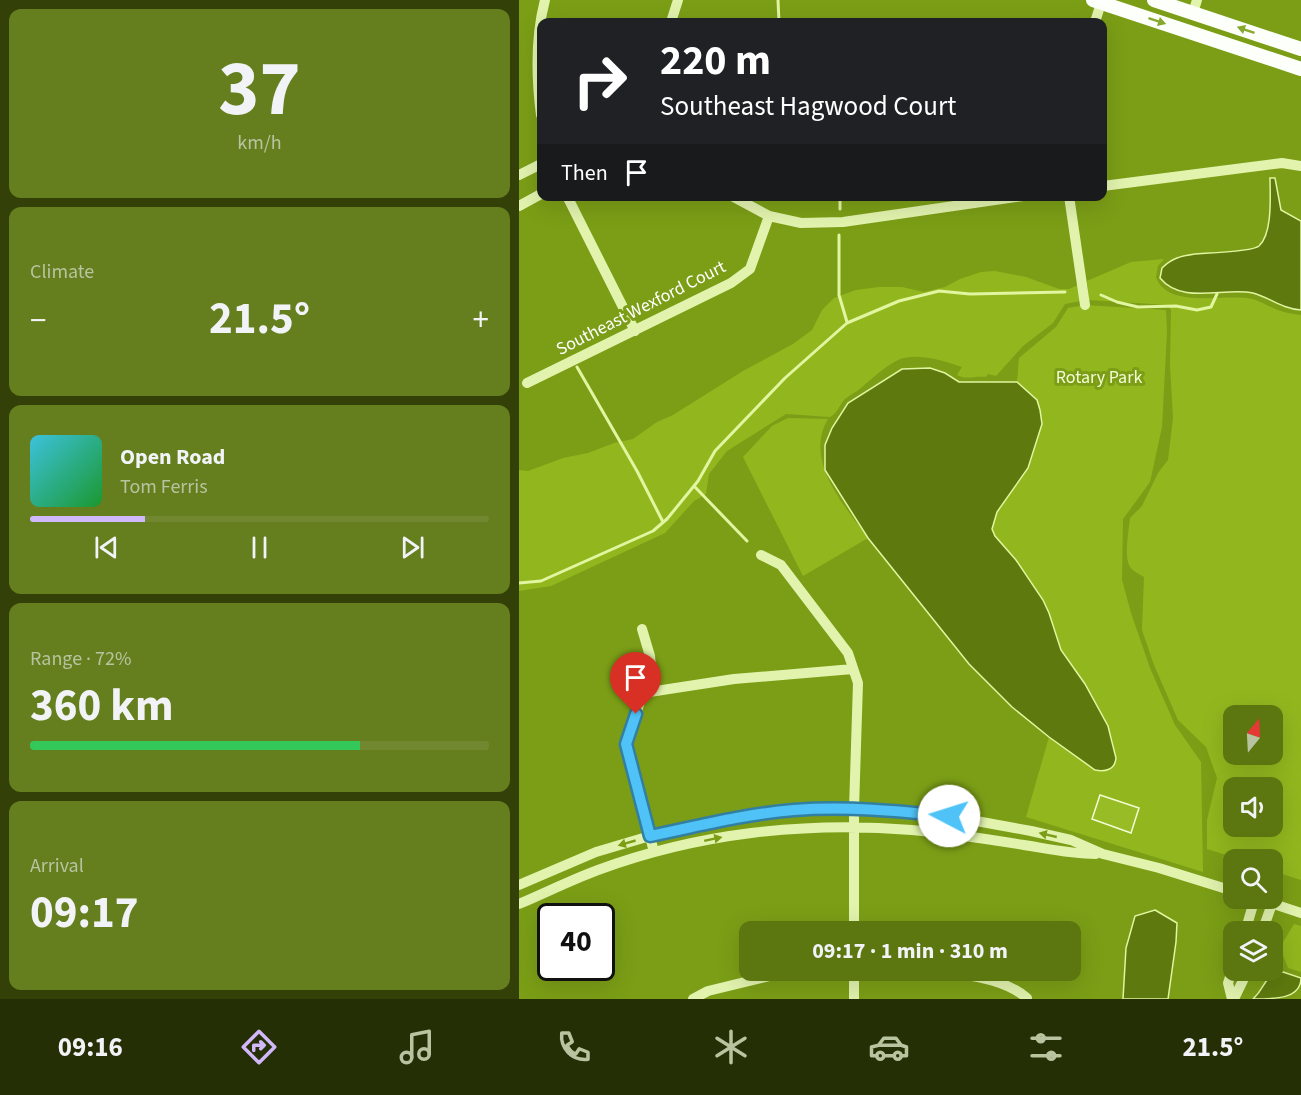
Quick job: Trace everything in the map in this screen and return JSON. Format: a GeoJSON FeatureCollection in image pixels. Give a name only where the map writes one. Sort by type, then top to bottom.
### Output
{"type":"FeatureCollection","features":[{"type":"Feature","properties":{"kind":"main road"},"geometry":{"type":"LineString","coordinates":[[1154,0],[1195,6],[1301,49]]}},
{"type":"Feature","properties":{"kind":"main road"},"geometry":{"type":"LineString","coordinates":[[1099,1],[1301,69]]}},
{"type":"Feature","properties":{"kind":"street"},"geometry":{"type":"LineString","coordinates":[[540,18],[545,0]]}},
{"type":"Feature","properties":{"kind":"street"},"geometry":{"type":"LineString","coordinates":[[672,18],[678,0]]}},
{"type":"Feature","properties":{"kind":"street"},"geometry":{"type":"LineString","coordinates":[[1096,18],[1099,1]]}},
{"type":"Feature","properties":{"kind":"street"},"geometry":{"type":"LineString","coordinates":[[537,51],[537,87]]}},
{"type":"Feature","properties":{"kind":"street"},"geometry":{"type":"LineString","coordinates":[[1107,185],[1282,163],[1301,166]]}},
{"type":"Feature","properties":{"kind":"street"},"geometry":{"type":"LineString","coordinates":[[519,175],[537,166]]}},
{"type":"Feature","properties":{"kind":"street"},"geometry":{"type":"LineString","coordinates":[[519,206],[537,196]]}},
{"type":"Feature","properties":{"kind":"street"},"geometry":{"type":"LineString","coordinates":[[570,201],[635,332]]}},
{"type":"Feature","properties":{"kind":"street"},"geometry":{"type":"LineString","coordinates":[[741,201],[769,216],[801,223],[843,222],[944,202]]}},
{"type":"Feature","properties":{"kind":"street"},"geometry":{"type":"LineString","coordinates":[[1070,201],[1085,305]]}},
{"type":"Feature","properties":{"kind":"street","name":"Southeast Wexford Court"},"geometry":{"type":"LineString","coordinates":[[527,383],[703,298],[743,275],[750,269],[769,216]]}},
{"type":"Feature","properties":{"kind":"street"},"geometry":{"type":"LineString","coordinates":[[761,555],[781,565],[848,653],[858,683],[854,809],[855,921]]}},
{"type":"Feature","properties":{"kind":"street"},"geometry":{"type":"LineString","coordinates":[[642,629],[650,656],[651,669],[626,744],[654,852]]}},
{"type":"Feature","properties":{"kind":"street"},"geometry":{"type":"LineString","coordinates":[[643,693],[734,679],[853,669]]}},
{"type":"Feature","properties":{"kind":"street"},"geometry":{"type":"LineString","coordinates":[[519,885],[596,852],[650,836],[726,819],[794,810],[854,809],[949,816],[1071,840],[1103,855]]}},
{"type":"Feature","properties":{"kind":"street"},"geometry":{"type":"LineString","coordinates":[[519,904],[598,870],[654,852],[726,837],[793,829],[855,826],[953,834],[1067,854],[1103,855],[1159,868],[1223,888]]}},
{"type":"Feature","properties":{"kind":"street"},"geometry":{"type":"LineString","coordinates":[[1283,907],[1301,913]]}},
{"type":"Feature","properties":{"kind":"street"},"geometry":{"type":"LineString","coordinates":[[693,999],[708,991],[749,981]]}},
{"type":"Feature","properties":{"kind":"street"},"geometry":{"type":"LineString","coordinates":[[854,981],[854,999]]}},
{"type":"Feature","properties":{"kind":"street"},"geometry":{"type":"LineString","coordinates":[[998,981],[1016,988],[1027,998]]}},
{"type":"Feature","properties":{"kind":"street"},"geometry":{"type":"LineString","coordinates":[[1229,981],[1233,999]]}},
{"type":"Feature","properties":{"kind":"street"},"geometry":{"type":"LineString","coordinates":[[1233,999],[1242,981]]}},
{"type":"Feature","properties":{"kind":"green space"},"geometry":{"type":"Polygon","coordinates":[[[1164,259],[1158,266],[1156,277],[1162,287],[1172,294],[1199,298],[1252,299],[1281,311],[1301,315],[1301,880],[1283,874],[1283,849],[1223,849],[1223,854],[1207,849],[1207,820],[1217,778],[1206,747],[1178,720],[1154,665],[1142,630],[1144,577],[1131,568],[1127,558],[1130,518],[1142,506],[1158,473],[1168,460],[1173,418],[1170,365],[1171,310],[1167,305],[1089,300],[1087,281],[1131,262],[1164,259]]]}},
{"type":"Feature","properties":{"kind":"green space"},"geometry":{"type":"Polygon","coordinates":[[[995,271],[1026,277],[1059,289],[1069,289],[1078,285],[1080,301],[1065,304],[1053,323],[1023,346],[996,376],[988,374],[986,377],[964,377],[957,375],[962,367],[947,362],[930,358],[905,358],[887,367],[846,398],[830,417],[786,414],[727,451],[709,474],[706,494],[694,501],[665,533],[551,586],[519,591],[519,470],[528,471],[563,458],[633,439],[657,422],[673,415],[743,371],[793,344],[812,330],[822,310],[834,298],[856,290],[879,287],[902,287],[924,292],[945,287],[981,272],[995,271]]]}},
{"type":"Feature","properties":{"kind":"green space","name":"Rotary Park"},"geometry":{"type":"Polygon","coordinates":[[[1085,305],[1166,310],[1162,427],[1150,482],[1123,519],[1122,580],[1150,668],[1175,725],[1201,762],[1203,872],[1026,817],[1049,737],[1087,764],[1116,758],[1112,738],[1085,684],[1061,650],[1043,600],[992,529],[997,512],[1028,468],[1037,400],[1017,382],[1019,358],[1056,327],[1068,308],[1085,305]]]}},
{"type":"Feature","properties":{"kind":"green space"},"geometry":{"type":"Polygon","coordinates":[[[788,418],[828,419],[822,435],[820,451],[824,467],[839,497],[868,538],[803,576],[743,457],[772,426],[788,418]]]}},
{"type":"Feature","properties":{"kind":"green space"},"geometry":{"type":"Polygon","coordinates":[[[1294,924],[1301,926],[1301,972],[1288,968],[1283,955],[1283,942],[1294,924]]]}},
{"type":"Feature","properties":{"kind":"shaded area"},"geometry":{"type":"Polygon","coordinates":[[[1270,178],[1275,178],[1281,210],[1301,221],[1301,310],[1287,307],[1253,293],[1180,291],[1169,286],[1160,278],[1162,268],[1181,257],[1239,251],[1259,246],[1269,223],[1270,178]]]}},
{"type":"Feature","properties":{"kind":"shaded area"},"geometry":{"type":"Polygon","coordinates":[[[930,368],[945,373],[959,382],[1017,382],[1037,400],[1042,424],[1028,468],[997,512],[992,529],[1043,600],[1061,650],[1085,684],[1108,726],[1116,758],[1114,765],[1109,769],[1095,770],[1049,737],[1012,707],[969,664],[868,538],[825,470],[825,445],[832,428],[848,403],[902,369],[930,368]]]}},
{"type":"Feature","properties":{"kind":"shaded area"},"geometry":{"type":"Polygon","coordinates":[[[1155,910],[1177,923],[1168,999],[1123,999],[1126,948],[1135,916],[1155,910]]]}},
{"type":"Feature","properties":{"kind":"shaded area"},"geometry":{"type":"Polygon","coordinates":[[[1283,972],[1301,978],[1300,985],[1292,994],[1278,998],[1253,999],[1266,981],[1283,981],[1283,972]]]}},
{"type":"Feature","properties":{"kind":"building"},"geometry":{"type":"Polygon","coordinates":[[[1100,795],[1139,808],[1131,833],[1092,819],[1100,795]]]}},
{"type":"Feature","properties":{"kind":"waterway"},"geometry":{"type":"LineString","coordinates":[[778,0],[779,18]]}},
{"type":"Feature","properties":{"kind":"waterway"},"geometry":{"type":"LineString","coordinates":[[840,201],[840,209]]}},
{"type":"Feature","properties":{"kind":"waterway"},"geometry":{"type":"LineString","coordinates":[[839,235],[839,295],[847,322]]}},
{"type":"Feature","properties":{"kind":"waterway"},"geometry":{"type":"LineString","coordinates":[[519,583],[541,581],[653,531],[667,519],[698,481],[715,451],[785,378],[847,323],[899,301],[939,291],[970,294],[1065,292]]}},
{"type":"Feature","properties":{"kind":"waterway"},"geometry":{"type":"LineString","coordinates":[[1101,295],[1138,307],[1176,306],[1197,310],[1211,307],[1217,294]]}},
{"type":"Feature","properties":{"kind":"waterway"},"geometry":{"type":"LineString","coordinates":[[577,367],[637,471],[663,522]]}},
{"type":"Feature","properties":{"kind":"waterway"},"geometry":{"type":"LineString","coordinates":[[694,486],[747,541]]}},
{"type":"Feature","properties":{"kind":"route"},"geometry":{"type":"LineString","coordinates":[[636,714],[626,744],[650,836],[726,819],[794,810],[854,809],[949,816]]}}]}
